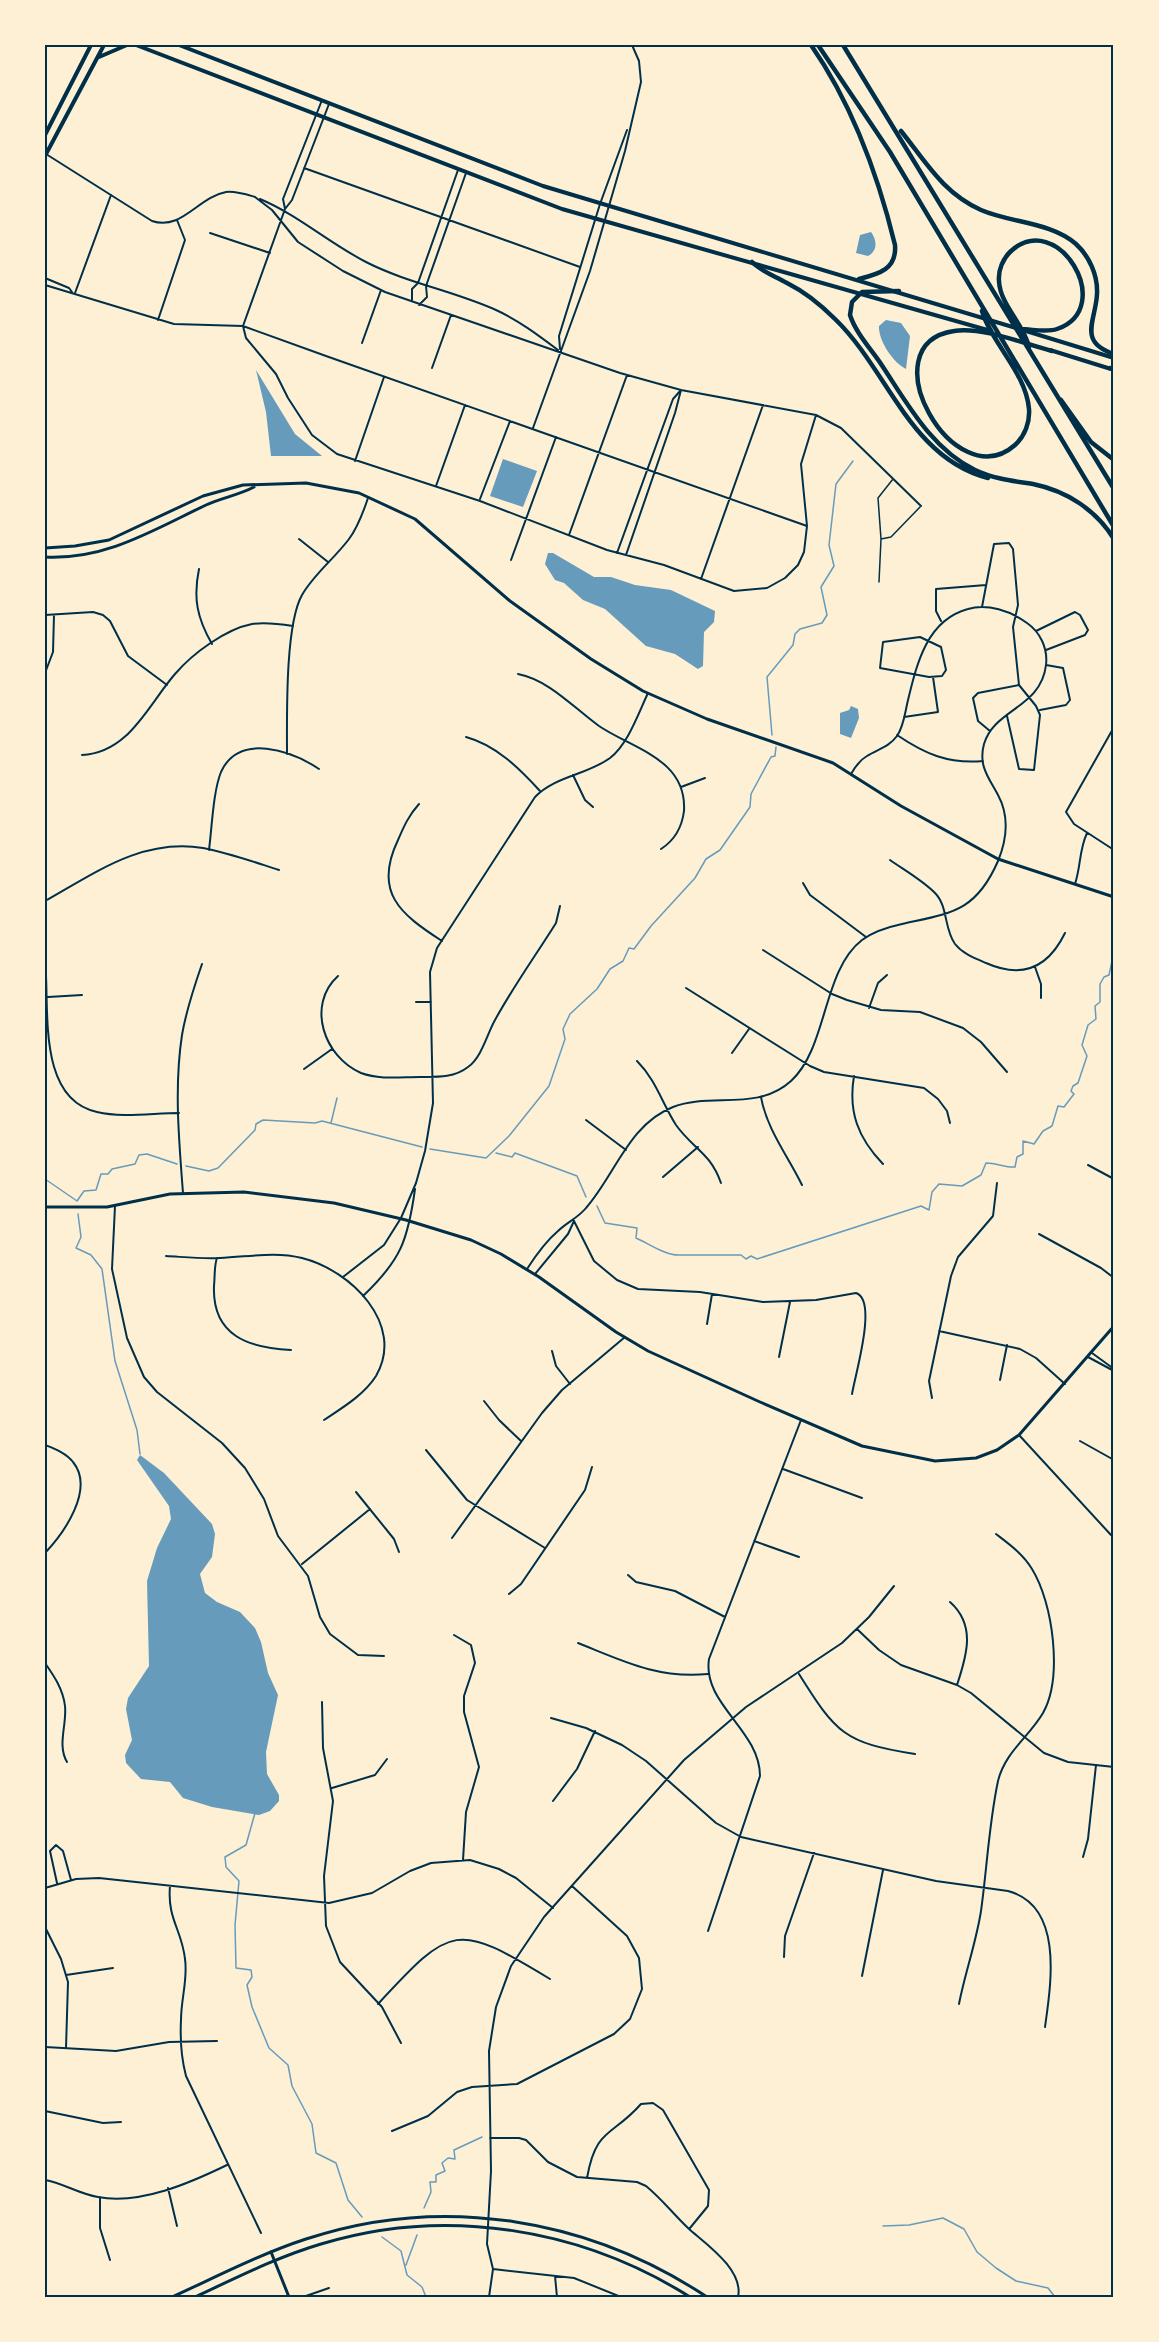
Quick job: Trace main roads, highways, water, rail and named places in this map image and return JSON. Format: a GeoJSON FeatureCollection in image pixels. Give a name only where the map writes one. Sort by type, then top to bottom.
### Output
{"type":"FeatureCollection","features":[{"type":"Feature","properties":{"kind":"highway"},"geometry":{"type":"LineString","coordinates":[[811,45],[835,82],[857,128],[895,245],[894,257],[889,267],[880,273],[859,279]]}},
{"type":"Feature","properties":{"kind":"highway"},"geometry":{"type":"LineString","coordinates":[[818,45],[884,144],[1015,368],[1114,527]]}},
{"type":"Feature","properties":{"kind":"highway"},"geometry":{"type":"LineString","coordinates":[[843,45],[890,118],[1031,356],[1114,489]]}},
{"type":"Feature","properties":{"kind":"highway"},"geometry":{"type":"LineString","coordinates":[[890,118],[933,176],[954,195],[984,211],[1063,235],[1081,249],[1092,268],[1097,287],[1091,333],[1099,347],[1114,356]]}},
{"type":"Feature","properties":{"kind":"highway"},"geometry":{"type":"LineString","coordinates":[[1020,329],[1055,330],[1074,318],[1082,297],[1077,269],[1067,255],[1052,245],[1037,241],[1022,244],[1009,253],[1001,267],[999,281],[1005,299],[1027,337],[1031,356]]}},
{"type":"Feature","properties":{"kind":"highway"},"geometry":{"type":"LineString","coordinates":[[752,262],[760,270],[809,296],[836,319],[860,347],[916,429],[935,450],[966,470],[1006,481],[1042,486],[1077,501],[1097,517],[1114,540]]}},
{"type":"Feature","properties":{"kind":"highway"},"geometry":{"type":"LineString","coordinates":[[899,291],[860,294],[850,306],[852,321],[923,426],[938,444],[962,462],[1006,481]]}},
{"type":"Feature","properties":{"kind":"highway"},"geometry":{"type":"LineString","coordinates":[[1015,368],[1028,401],[1028,424],[1015,445],[993,455],[973,453],[949,439],[929,416],[919,387],[918,364],[922,353],[931,342],[949,332],[973,331],[1052,351]]}},
{"type":"Feature","properties":{"kind":"highway"},"geometry":{"type":"LineString","coordinates":[[1052,390],[1072,413],[1091,442],[1114,460]]}},
{"type":"Feature","properties":{"kind":"main road"},"geometry":{"type":"LineString","coordinates":[[45,135],[91,45]]}},
{"type":"Feature","properties":{"kind":"main road"},"geometry":{"type":"LineString","coordinates":[[46,155],[104,45]]}},
{"type":"Feature","properties":{"kind":"main road"},"geometry":{"type":"LineString","coordinates":[[98,57],[127,45]]}},
{"type":"Feature","properties":{"kind":"main road"},"geometry":{"type":"LineString","coordinates":[[136,45],[458,170],[595,219],[752,262],[1113,369]]}},
{"type":"Feature","properties":{"kind":"main road"},"geometry":{"type":"LineString","coordinates":[[179,45],[515,176],[600,204],[1114,356]]}},
{"type":"Feature","properties":{"kind":"main road"},"geometry":{"type":"LineString","coordinates":[[45,548],[109,540],[203,496],[243,485],[306,483],[339,488],[368,496],[415,519],[446,543],[510,601],[591,659],[648,693],[707,719],[811,754],[850,774],[920,817],[999,859],[1114,897]]}},
{"type":"Feature","properties":{"kind":"main road"},"geometry":{"type":"LineString","coordinates":[[45,557],[87,555],[123,546],[212,502],[255,486]]}},
{"type":"Feature","properties":{"kind":"main road"},"geometry":{"type":"LineString","coordinates":[[45,1207],[115,1206],[183,1193],[244,1192],[303,1197],[401,1218],[479,1244],[527,1269],[625,1337],[657,1356],[875,1450],[935,1461],[976,1458],[997,1449],[1019,1435],[1114,1326]]}},
{"type":"Feature","properties":{"kind":"main road"},"geometry":{"type":"LineString","coordinates":[[172,2297],[271,2252],[317,2235],[372,2222],[427,2216],[488,2218],[555,2229],[613,2247],[656,2266],[707,2297]]}},
{"type":"Feature","properties":{"kind":"main road"},"geometry":{"type":"LineString","coordinates":[[195,2297],[275,2261],[332,2241],[379,2230],[441,2225],[488,2227],[533,2233],[588,2248],[636,2267],[690,2297]]}},
{"type":"Feature","properties":{"kind":"main road"},"geometry":{"type":"LineString","coordinates":[[271,2252],[289,2297]]}},
{"type":"Feature","properties":{"kind":"water"},"geometry":{"type":"Polygon","coordinates":[[[871,232],[875,242],[874,251],[868,256],[856,253],[860,235],[871,232]]]}},
{"type":"Feature","properties":{"kind":"water"},"geometry":{"type":"Polygon","coordinates":[[[886,320],[901,323],[910,336],[906,369],[891,356],[881,338],[879,326],[886,320]]]}},
{"type":"Feature","properties":{"kind":"water"},"geometry":{"type":"Polygon","coordinates":[[[256,370],[295,434],[322,456],[271,456],[266,412],[256,370]]]}},
{"type":"Feature","properties":{"kind":"water"},"geometry":{"type":"Polygon","coordinates":[[[503,459],[537,471],[523,507],[490,496],[503,459]]]}},
{"type":"Feature","properties":{"kind":"water"},"geometry":{"type":"Polygon","coordinates":[[[548,553],[553,553],[594,577],[611,577],[635,585],[671,590],[715,611],[714,622],[704,632],[703,666],[698,669],[675,654],[646,646],[605,609],[583,600],[564,583],[555,580],[545,564],[548,553]]]}},
{"type":"Feature","properties":{"kind":"water"},"geometry":{"type":"Polygon","coordinates":[[[851,706],[858,709],[859,718],[851,738],[840,734],[840,713],[849,710],[851,706]]]}},
{"type":"Feature","properties":{"kind":"water"},"geometry":{"type":"Polygon","coordinates":[[[140,1455],[164,1473],[212,1524],[215,1534],[212,1557],[200,1574],[205,1593],[217,1602],[240,1612],[255,1628],[261,1642],[268,1673],[278,1695],[266,1752],[267,1774],[279,1795],[279,1801],[270,1811],[259,1815],[212,1807],[183,1798],[170,1782],[141,1779],[126,1763],[125,1755],[132,1740],[126,1709],[128,1698],[149,1666],[147,1581],[157,1548],[171,1519],[169,1506],[137,1460],[140,1455]]]}},
{"type":"Feature","properties":{"kind":"waterway"},"geometry":{"type":"LineString","coordinates":[[772,735],[767,677],[793,645],[795,634],[800,629],[822,623],[827,615],[821,587],[834,566],[829,545],[836,484],[853,461]]}},
{"type":"Feature","properties":{"kind":"waterway"},"geometry":{"type":"LineString","coordinates":[[430,1149],[486,1158],[509,1136],[549,1086],[565,1039],[563,1029],[570,1014],[597,989],[610,969],[623,961],[629,948],[634,949],[651,926],[695,878],[706,859],[720,850],[750,807],[751,794],[771,757],[775,756],[776,747]]}},
{"type":"Feature","properties":{"kind":"waterway"},"geometry":{"type":"LineString","coordinates":[[597,1206],[605,1223],[637,1228],[636,1238],[657,1249],[675,1255],[741,1255],[746,1259],[751,1256],[757,1259],[921,1206],[929,1210],[932,1192],[939,1184],[962,1186],[981,1175],[986,1163],[1015,1167],[1017,1157],[1023,1154],[1023,1141],[1034,1144],[1043,1131],[1052,1126],[1058,1106],[1064,1107],[1074,1094],[1071,1091],[1073,1086],[1078,1083],[1087,1056],[1082,1045],[1088,1025],[1096,1019],[1095,1006],[1100,1002],[1100,984],[1104,977],[1109,975],[1114,952]]}},
{"type":"Feature","properties":{"kind":"waterway"},"geometry":{"type":"LineString","coordinates":[[331,1123],[337,1098]]}},
{"type":"Feature","properties":{"kind":"waterway"},"geometry":{"type":"LineString","coordinates":[[186,1166],[209,1171],[218,1168],[255,1130],[256,1124],[263,1120],[315,1123],[322,1121],[422,1147]]}},
{"type":"Feature","properties":{"kind":"waterway"},"geometry":{"type":"LineString","coordinates":[[496,1153],[512,1157],[515,1153],[577,1176],[586,1197]]}},
{"type":"Feature","properties":{"kind":"waterway"},"geometry":{"type":"LineString","coordinates":[[45,1179],[77,1201],[84,1191],[96,1190],[101,1174],[108,1174],[112,1169],[135,1164],[139,1155],[147,1154],[177,1164]]}},
{"type":"Feature","properties":{"kind":"waterway"},"geometry":{"type":"LineString","coordinates":[[78,1214],[81,1237],[76,1248],[91,1255],[102,1269],[115,1361],[137,1430],[140,1454]]}},
{"type":"Feature","properties":{"kind":"waterway"},"geometry":{"type":"LineString","coordinates":[[255,1813],[246,1845],[225,1857],[226,1867],[239,1881],[235,1925],[236,1968],[251,1970],[252,1977],[247,1985],[252,2007],[269,2048],[288,2065],[292,2086],[312,2124],[316,2153],[336,2163],[348,2200],[362,2217]]}},
{"type":"Feature","properties":{"kind":"waterway"},"geometry":{"type":"LineString","coordinates":[[424,2208],[431,2192],[430,2182],[436,2182],[436,2175],[445,2171],[442,2163],[448,2158],[455,2159],[454,2150],[482,2137]]}},
{"type":"Feature","properties":{"kind":"waterway"},"geometry":{"type":"LineString","coordinates":[[883,2226],[909,2225],[943,2218],[964,2229],[977,2252],[996,2268],[1016,2281],[1048,2288],[1055,2297]]}},
{"type":"Feature","properties":{"kind":"waterway"},"geometry":{"type":"LineString","coordinates":[[406,2265],[417,2235]]}},
{"type":"Feature","properties":{"kind":"waterway"},"geometry":{"type":"LineString","coordinates":[[382,2237],[401,2251],[407,2275],[422,2287],[426,2297]]}}]}
